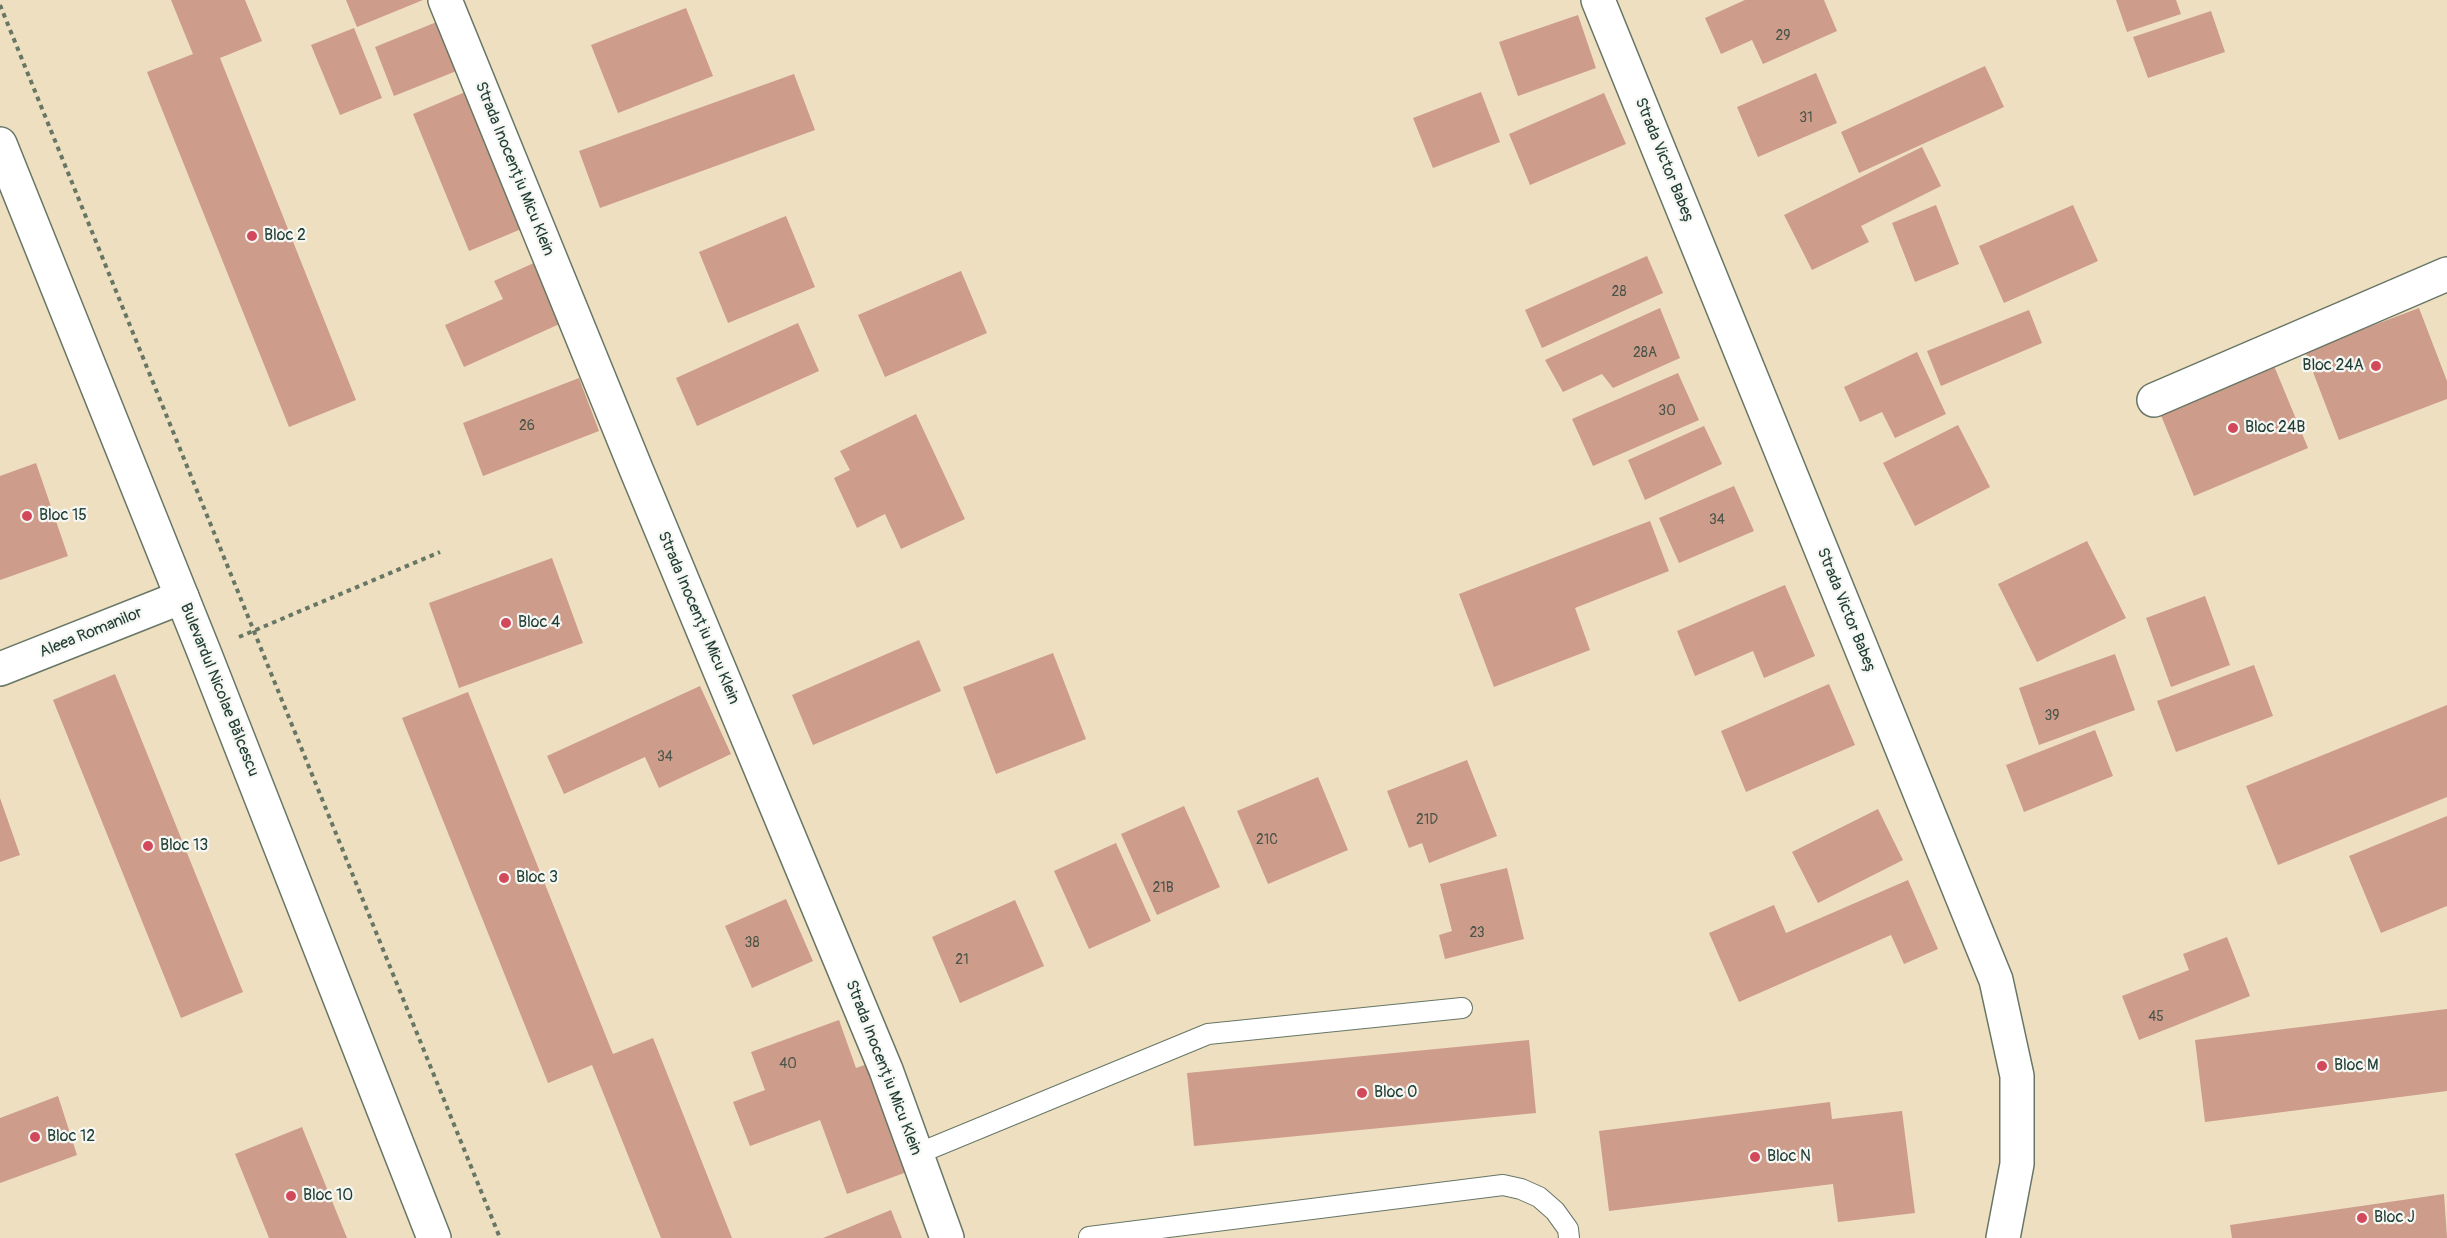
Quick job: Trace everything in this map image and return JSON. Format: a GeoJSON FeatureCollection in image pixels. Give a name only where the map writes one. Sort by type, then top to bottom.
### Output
{"type":"FeatureCollection","features":[{"type":"Feature","properties":{"kind":"street","name":"Strada Inocențiu Micu Klein"},"geometry":{"type":"LineString","coordinates":[[445,0],[886,1070],[948,1238]]}},
{"type":"Feature","properties":{"kind":"street","name":"Strada Victor Babeș"},"geometry":{"type":"LineString","coordinates":[[1598,0],[1996,980],[2017,1076],[2017,1164],[2003,1238]]}},
{"type":"Feature","properties":{"kind":"street","name":"Bulevardul Nicolae Bălcescu"},"geometry":{"type":"LineString","coordinates":[[0,144],[204,652],[434,1238]]}},
{"type":"Feature","properties":{"kind":"street"},"geometry":{"type":"LineString","coordinates":[[2154,400],[2447,274]]}},
{"type":"Feature","properties":{"kind":"street","name":"Aleea Romanilor"},"geometry":{"type":"LineString","coordinates":[[0,669],[182,597]]}},
{"type":"Feature","properties":{"kind":"lane"},"geometry":{"type":"LineString","coordinates":[[917,1154],[1208,1034],[1462,1008]]}},
{"type":"Feature","properties":{"kind":"lane"},"geometry":{"type":"LineString","coordinates":[[1089,1237],[1503,1185],[1521,1189],[1539,1197],[1555,1211],[1568,1229],[1569,1238]]}},
{"type":"Feature","properties":{"kind":"path"},"geometry":{"type":"LineString","coordinates":[[0,5],[500,1238]]}},
{"type":"Feature","properties":{"kind":"path"},"geometry":{"type":"LineString","coordinates":[[204,652],[440,552]]}},
{"type":"Feature","properties":{"kind":"building","name":"Bloc 2"},"geometry":{"type":"Polygon","coordinates":[[[171,0],[245,0],[262,41],[220,58],[356,400],[289,427],[147,72],[193,54],[171,0]]]}},
{"type":"Feature","properties":{"kind":"building"},"geometry":{"type":"Polygon","coordinates":[[[346,0],[423,0],[357,27],[346,0]]]}},
{"type":"Feature","properties":{"kind":"building"},"geometry":{"type":"Polygon","coordinates":[[[1745,0],[1824,0],[1837,31],[1763,64],[1752,40],[1721,54],[1705,18],[1745,0]]]}},
{"type":"Feature","properties":{"kind":"building"},"geometry":{"type":"Polygon","coordinates":[[[2116,0],[2176,0],[2181,14],[2127,32],[2116,0]]]}},
{"type":"Feature","properties":{"kind":"building"},"geometry":{"type":"Polygon","coordinates":[[[686,8],[713,76],[618,113],[591,45],[686,8]]]}},
{"type":"Feature","properties":{"kind":"building"},"geometry":{"type":"Polygon","coordinates":[[[2211,11],[2225,52],[2148,78],[2133,37],[2211,11]]]}},
{"type":"Feature","properties":{"kind":"building"},"geometry":{"type":"Polygon","coordinates":[[[1578,15],[1596,68],[1518,96],[1499,42],[1578,15]]]}},
{"type":"Feature","properties":{"kind":"building"},"geometry":{"type":"Polygon","coordinates":[[[444,19],[464,68],[394,96],[375,47],[444,19]]]}},
{"type":"Feature","properties":{"kind":"building"},"geometry":{"type":"Polygon","coordinates":[[[354,28],[382,98],[340,115],[311,45],[354,28]]]}},
{"type":"Feature","properties":{"kind":"building"},"geometry":{"type":"Polygon","coordinates":[[[1985,66],[2004,107],[1859,173],[1841,132],[1985,66]]]}},
{"type":"Feature","properties":{"kind":"building"},"geometry":{"type":"Polygon","coordinates":[[[1816,73],[1837,123],[1758,157],[1737,107],[1816,73]]]}},
{"type":"Feature","properties":{"kind":"building"},"geometry":{"type":"Polygon","coordinates":[[[794,74],[815,130],[600,208],[579,151],[794,74]]]}},
{"type":"Feature","properties":{"kind":"building"},"geometry":{"type":"Polygon","coordinates":[[[470,90],[526,227],[469,251],[413,114],[470,90]]]}},
{"type":"Feature","properties":{"kind":"building"},"geometry":{"type":"Polygon","coordinates":[[[1481,92],[1500,142],[1433,168],[1413,118],[1481,92]]]}},
{"type":"Feature","properties":{"kind":"building"},"geometry":{"type":"Polygon","coordinates":[[[1604,93],[1626,144],[1530,185],[1509,134],[1604,93]]]}},
{"type":"Feature","properties":{"kind":"building"},"geometry":{"type":"Polygon","coordinates":[[[1922,147],[1941,186],[1861,226],[1869,242],[1812,270],[1784,215],[1922,147]]]}},
{"type":"Feature","properties":{"kind":"building"},"geometry":{"type":"Polygon","coordinates":[[[1936,205],[1959,264],[1915,282],[1892,223],[1936,205]]]}},
{"type":"Feature","properties":{"kind":"building"},"geometry":{"type":"Polygon","coordinates":[[[2073,205],[2098,261],[2004,303],[1979,246],[2073,205]]]}},
{"type":"Feature","properties":{"kind":"building"},"geometry":{"type":"Polygon","coordinates":[[[786,216],[815,287],[728,323],[699,252],[786,216]]]}},
{"type":"Feature","properties":{"kind":"building"},"geometry":{"type":"Polygon","coordinates":[[[1647,256],[1663,293],[1542,348],[1525,310],[1647,256]]]}},
{"type":"Feature","properties":{"kind":"building"},"geometry":{"type":"Polygon","coordinates":[[[536,262],[564,322],[464,367],[445,325],[503,299],[494,281],[536,262]]]}},
{"type":"Feature","properties":{"kind":"building"},"geometry":{"type":"Polygon","coordinates":[[[961,271],[987,333],[885,377],[858,315],[961,271]]]}},
{"type":"Feature","properties":{"kind":"building"},"geometry":{"type":"Polygon","coordinates":[[[1660,308],[1680,358],[1613,388],[1602,374],[1563,392],[1545,360],[1660,308]]]}},
{"type":"Feature","properties":{"kind":"building","name":"Bloc 24A"},"geometry":{"type":"Polygon","coordinates":[[[2419,308],[2447,381],[2447,399],[2339,440],[2305,351],[2419,308]]]}},
{"type":"Feature","properties":{"kind":"building"},"geometry":{"type":"Polygon","coordinates":[[[2029,310],[2042,343],[1941,386],[1927,351],[2029,310]]]}},
{"type":"Feature","properties":{"kind":"building"},"geometry":{"type":"Polygon","coordinates":[[[798,323],[819,371],[697,426],[676,378],[798,323]]]}},
{"type":"Feature","properties":{"kind":"building"},"geometry":{"type":"Polygon","coordinates":[[[1917,352],[1946,414],[1895,438],[1882,412],[1860,422],[1844,387],[1917,352]]]}},
{"type":"Feature","properties":{"kind":"building","name":"Bloc 24B"},"geometry":{"type":"Polygon","coordinates":[[[2272,361],[2308,448],[2194,496],[2158,408],[2272,361]]]}},
{"type":"Feature","properties":{"kind":"building"},"geometry":{"type":"Polygon","coordinates":[[[1678,373],[1699,420],[1593,466],[1572,419],[1678,373]]]}},
{"type":"Feature","properties":{"kind":"building"},"geometry":{"type":"Polygon","coordinates":[[[579,378],[599,431],[483,476],[463,423],[579,378]]]}},
{"type":"Feature","properties":{"kind":"building"},"geometry":{"type":"Polygon","coordinates":[[[916,414],[965,519],[901,549],[885,514],[857,528],[834,478],[850,470],[840,451],[916,414]]]}},
{"type":"Feature","properties":{"kind":"building"},"geometry":{"type":"Polygon","coordinates":[[[1958,425],[1990,487],[1915,526],[1883,463],[1958,425]]]}},
{"type":"Feature","properties":{"kind":"building"},"geometry":{"type":"Polygon","coordinates":[[[1704,426],[1722,464],[1645,500],[1628,460],[1704,426]]]}},
{"type":"Feature","properties":{"kind":"building","name":"Bloc 15"},"geometry":{"type":"Polygon","coordinates":[[[36,463],[68,556],[0,580],[0,476],[36,463]]]}},
{"type":"Feature","properties":{"kind":"building"},"geometry":{"type":"Polygon","coordinates":[[[1734,486],[1754,531],[1679,563],[1659,518],[1734,486]]]}},
{"type":"Feature","properties":{"kind":"building"},"geometry":{"type":"Polygon","coordinates":[[[1650,521],[1669,571],[1575,608],[1590,650],[1494,687],[1459,594],[1650,521]]]}},
{"type":"Feature","properties":{"kind":"building"},"geometry":{"type":"Polygon","coordinates":[[[2087,541],[2126,618],[2037,662],[1998,584],[2087,541]]]}},
{"type":"Feature","properties":{"kind":"building","name":"Bloc 4"},"geometry":{"type":"Polygon","coordinates":[[[552,558],[583,643],[459,688],[429,603],[552,558]]]}},
{"type":"Feature","properties":{"kind":"building"},"geometry":{"type":"Polygon","coordinates":[[[1785,585],[1815,656],[1764,678],[1753,651],[1695,676],[1677,631],[1785,585]]]}},
{"type":"Feature","properties":{"kind":"building"},"geometry":{"type":"Polygon","coordinates":[[[2205,596],[2230,665],[2171,687],[2146,618],[2205,596]]]}},
{"type":"Feature","properties":{"kind":"building"},"geometry":{"type":"Polygon","coordinates":[[[919,640],[941,691],[813,745],[792,695],[919,640]]]}},
{"type":"Feature","properties":{"kind":"building"},"geometry":{"type":"Polygon","coordinates":[[[1053,653],[1086,739],[996,774],[963,687],[1053,653]]]}},
{"type":"Feature","properties":{"kind":"building"},"geometry":{"type":"Polygon","coordinates":[[[2115,654],[2135,710],[2039,745],[2019,688],[2115,654]]]}},
{"type":"Feature","properties":{"kind":"building"},"geometry":{"type":"Polygon","coordinates":[[[2254,665],[2273,716],[2176,752],[2157,701],[2254,665]]]}},
{"type":"Feature","properties":{"kind":"building","name":"Bloc 13"},"geometry":{"type":"Polygon","coordinates":[[[115,674],[243,992],[181,1018],[53,700],[115,674]]]}},
{"type":"Feature","properties":{"kind":"building"},"geometry":{"type":"Polygon","coordinates":[[[1829,684],[1855,745],[1746,792],[1721,731],[1829,684]]]}},
{"type":"Feature","properties":{"kind":"building"},"geometry":{"type":"Polygon","coordinates":[[[700,686],[731,754],[659,788],[645,757],[564,794],[547,756],[700,686]]]}},
{"type":"Feature","properties":{"kind":"building","name":"Bloc 3"},"geometry":{"type":"Polygon","coordinates":[[[468,692],[613,1054],[653,1038],[732,1238],[661,1238],[592,1065],[548,1083],[402,718],[468,692]]]}},
{"type":"Feature","properties":{"kind":"building"},"geometry":{"type":"Polygon","coordinates":[[[2447,705],[2447,797],[2278,865],[2246,786],[2447,705]]]}},
{"type":"Feature","properties":{"kind":"building"},"geometry":{"type":"Polygon","coordinates":[[[2095,730],[2113,776],[2024,812],[2006,765],[2095,730]]]}},
{"type":"Feature","properties":{"kind":"building"},"geometry":{"type":"Polygon","coordinates":[[[1467,760],[1497,836],[1429,863],[1422,843],[1409,848],[1387,791],[1467,760]]]}},
{"type":"Feature","properties":{"kind":"building"},"geometry":{"type":"Polygon","coordinates":[[[1318,777],[1348,850],[1268,884],[1237,811],[1318,777]]]}},
{"type":"Feature","properties":{"kind":"building"},"geometry":{"type":"Polygon","coordinates":[[[0,798],[20,855],[0,862],[0,798]]]}},
{"type":"Feature","properties":{"kind":"building"},"geometry":{"type":"Polygon","coordinates":[[[1184,806],[1220,887],[1157,915],[1121,834],[1184,806]]]}},
{"type":"Feature","properties":{"kind":"building"},"geometry":{"type":"Polygon","coordinates":[[[1878,809],[1903,860],[1818,903],[1792,852],[1878,809]]]}},
{"type":"Feature","properties":{"kind":"building"},"geometry":{"type":"Polygon","coordinates":[[[2447,816],[2447,906],[2381,933],[2349,856],[2447,816]]]}},
{"type":"Feature","properties":{"kind":"building"},"geometry":{"type":"Polygon","coordinates":[[[1116,843],[1151,921],[1089,949],[1054,871],[1116,843]]]}},
{"type":"Feature","properties":{"kind":"building"},"geometry":{"type":"Polygon","coordinates":[[[1507,868],[1524,939],[1445,959],[1439,935],[1452,931],[1440,884],[1507,868]]]}},
{"type":"Feature","properties":{"kind":"building"},"geometry":{"type":"Polygon","coordinates":[[[1908,880],[1938,949],[1904,964],[1891,935],[1739,1002],[1709,933],[1774,905],[1786,933],[1908,880]]]}},
{"type":"Feature","properties":{"kind":"building"},"geometry":{"type":"Polygon","coordinates":[[[786,899],[813,961],[752,988],[725,926],[786,899]]]}},
{"type":"Feature","properties":{"kind":"building"},"geometry":{"type":"Polygon","coordinates":[[[1015,900],[1044,966],[960,1003],[932,937],[1015,900]]]}},
{"type":"Feature","properties":{"kind":"building"},"geometry":{"type":"Polygon","coordinates":[[[2227,937],[2250,996],[2139,1040],[2122,996],[2189,970],[2183,954],[2227,937]]]}},
{"type":"Feature","properties":{"kind":"building","name":"Bloc M"},"geometry":{"type":"Polygon","coordinates":[[[2447,1009],[2447,1091],[2205,1122],[2195,1040],[2447,1009]]]}},
{"type":"Feature","properties":{"kind":"building"},"geometry":{"type":"Polygon","coordinates":[[[839,1020],[856,1068],[876,1061],[915,1169],[847,1194],[820,1120],[750,1146],[733,1102],[765,1090],[751,1052],[839,1020]]]}},
{"type":"Feature","properties":{"kind":"building","name":"Bloc O"},"geometry":{"type":"Polygon","coordinates":[[[1529,1040],[1536,1113],[1194,1146],[1187,1073],[1529,1040]]]}},
{"type":"Feature","properties":{"kind":"building","name":"Bloc 12"},"geometry":{"type":"Polygon","coordinates":[[[58,1096],[77,1155],[0,1183],[0,1118],[58,1096]]]}},
{"type":"Feature","properties":{"kind":"building","name":"Bloc N"},"geometry":{"type":"Polygon","coordinates":[[[1830,1102],[1832,1119],[1902,1111],[1915,1213],[1838,1222],[1833,1184],[1609,1211],[1599,1131],[1830,1102]]]}},
{"type":"Feature","properties":{"kind":"building","name":"Bloc 10"},"geometry":{"type":"Polygon","coordinates":[[[302,1127],[347,1238],[269,1238],[235,1154],[302,1127]]]}},
{"type":"Feature","properties":{"kind":"building","name":"Bloc J"},"geometry":{"type":"Polygon","coordinates":[[[2444,1194],[2447,1238],[2232,1238],[2230,1225],[2444,1194]]]}},
{"type":"Feature","properties":{"kind":"building"},"geometry":{"type":"Polygon","coordinates":[[[891,1210],[902,1238],[823,1238],[891,1210]]]}},
{"type":"Feature","properties":{"kind":"place","name":"Bloc 2"},"geometry":{"type":"Point","coordinates":[252,236]}},
{"type":"Feature","properties":{"kind":"place","name":"Bloc 24A"},"geometry":{"type":"Point","coordinates":[2376,366]}},
{"type":"Feature","properties":{"kind":"place","name":"Bloc 24B"},"geometry":{"type":"Point","coordinates":[2233,428]}},
{"type":"Feature","properties":{"kind":"place","name":"Bloc 15"},"geometry":{"type":"Point","coordinates":[27,516]}},
{"type":"Feature","properties":{"kind":"place","name":"Bloc 4"},"geometry":{"type":"Point","coordinates":[506,623]}},
{"type":"Feature","properties":{"kind":"place","name":"Bloc 13"},"geometry":{"type":"Point","coordinates":[148,846]}},
{"type":"Feature","properties":{"kind":"place","name":"Bloc 3"},"geometry":{"type":"Point","coordinates":[504,878]}},
{"type":"Feature","properties":{"kind":"place","name":"Bloc M"},"geometry":{"type":"Point","coordinates":[2322,1066]}},
{"type":"Feature","properties":{"kind":"place","name":"Bloc O"},"geometry":{"type":"Point","coordinates":[1362,1093]}},
{"type":"Feature","properties":{"kind":"place","name":"Bloc 12"},"geometry":{"type":"Point","coordinates":[35,1137]}},
{"type":"Feature","properties":{"kind":"place","name":"Bloc N"},"geometry":{"type":"Point","coordinates":[1755,1157]}},
{"type":"Feature","properties":{"kind":"place","name":"Bloc 10"},"geometry":{"type":"Point","coordinates":[291,1196]}},
{"type":"Feature","properties":{"kind":"place","name":"Bloc J"},"geometry":{"type":"Point","coordinates":[2362,1218]}}]}
